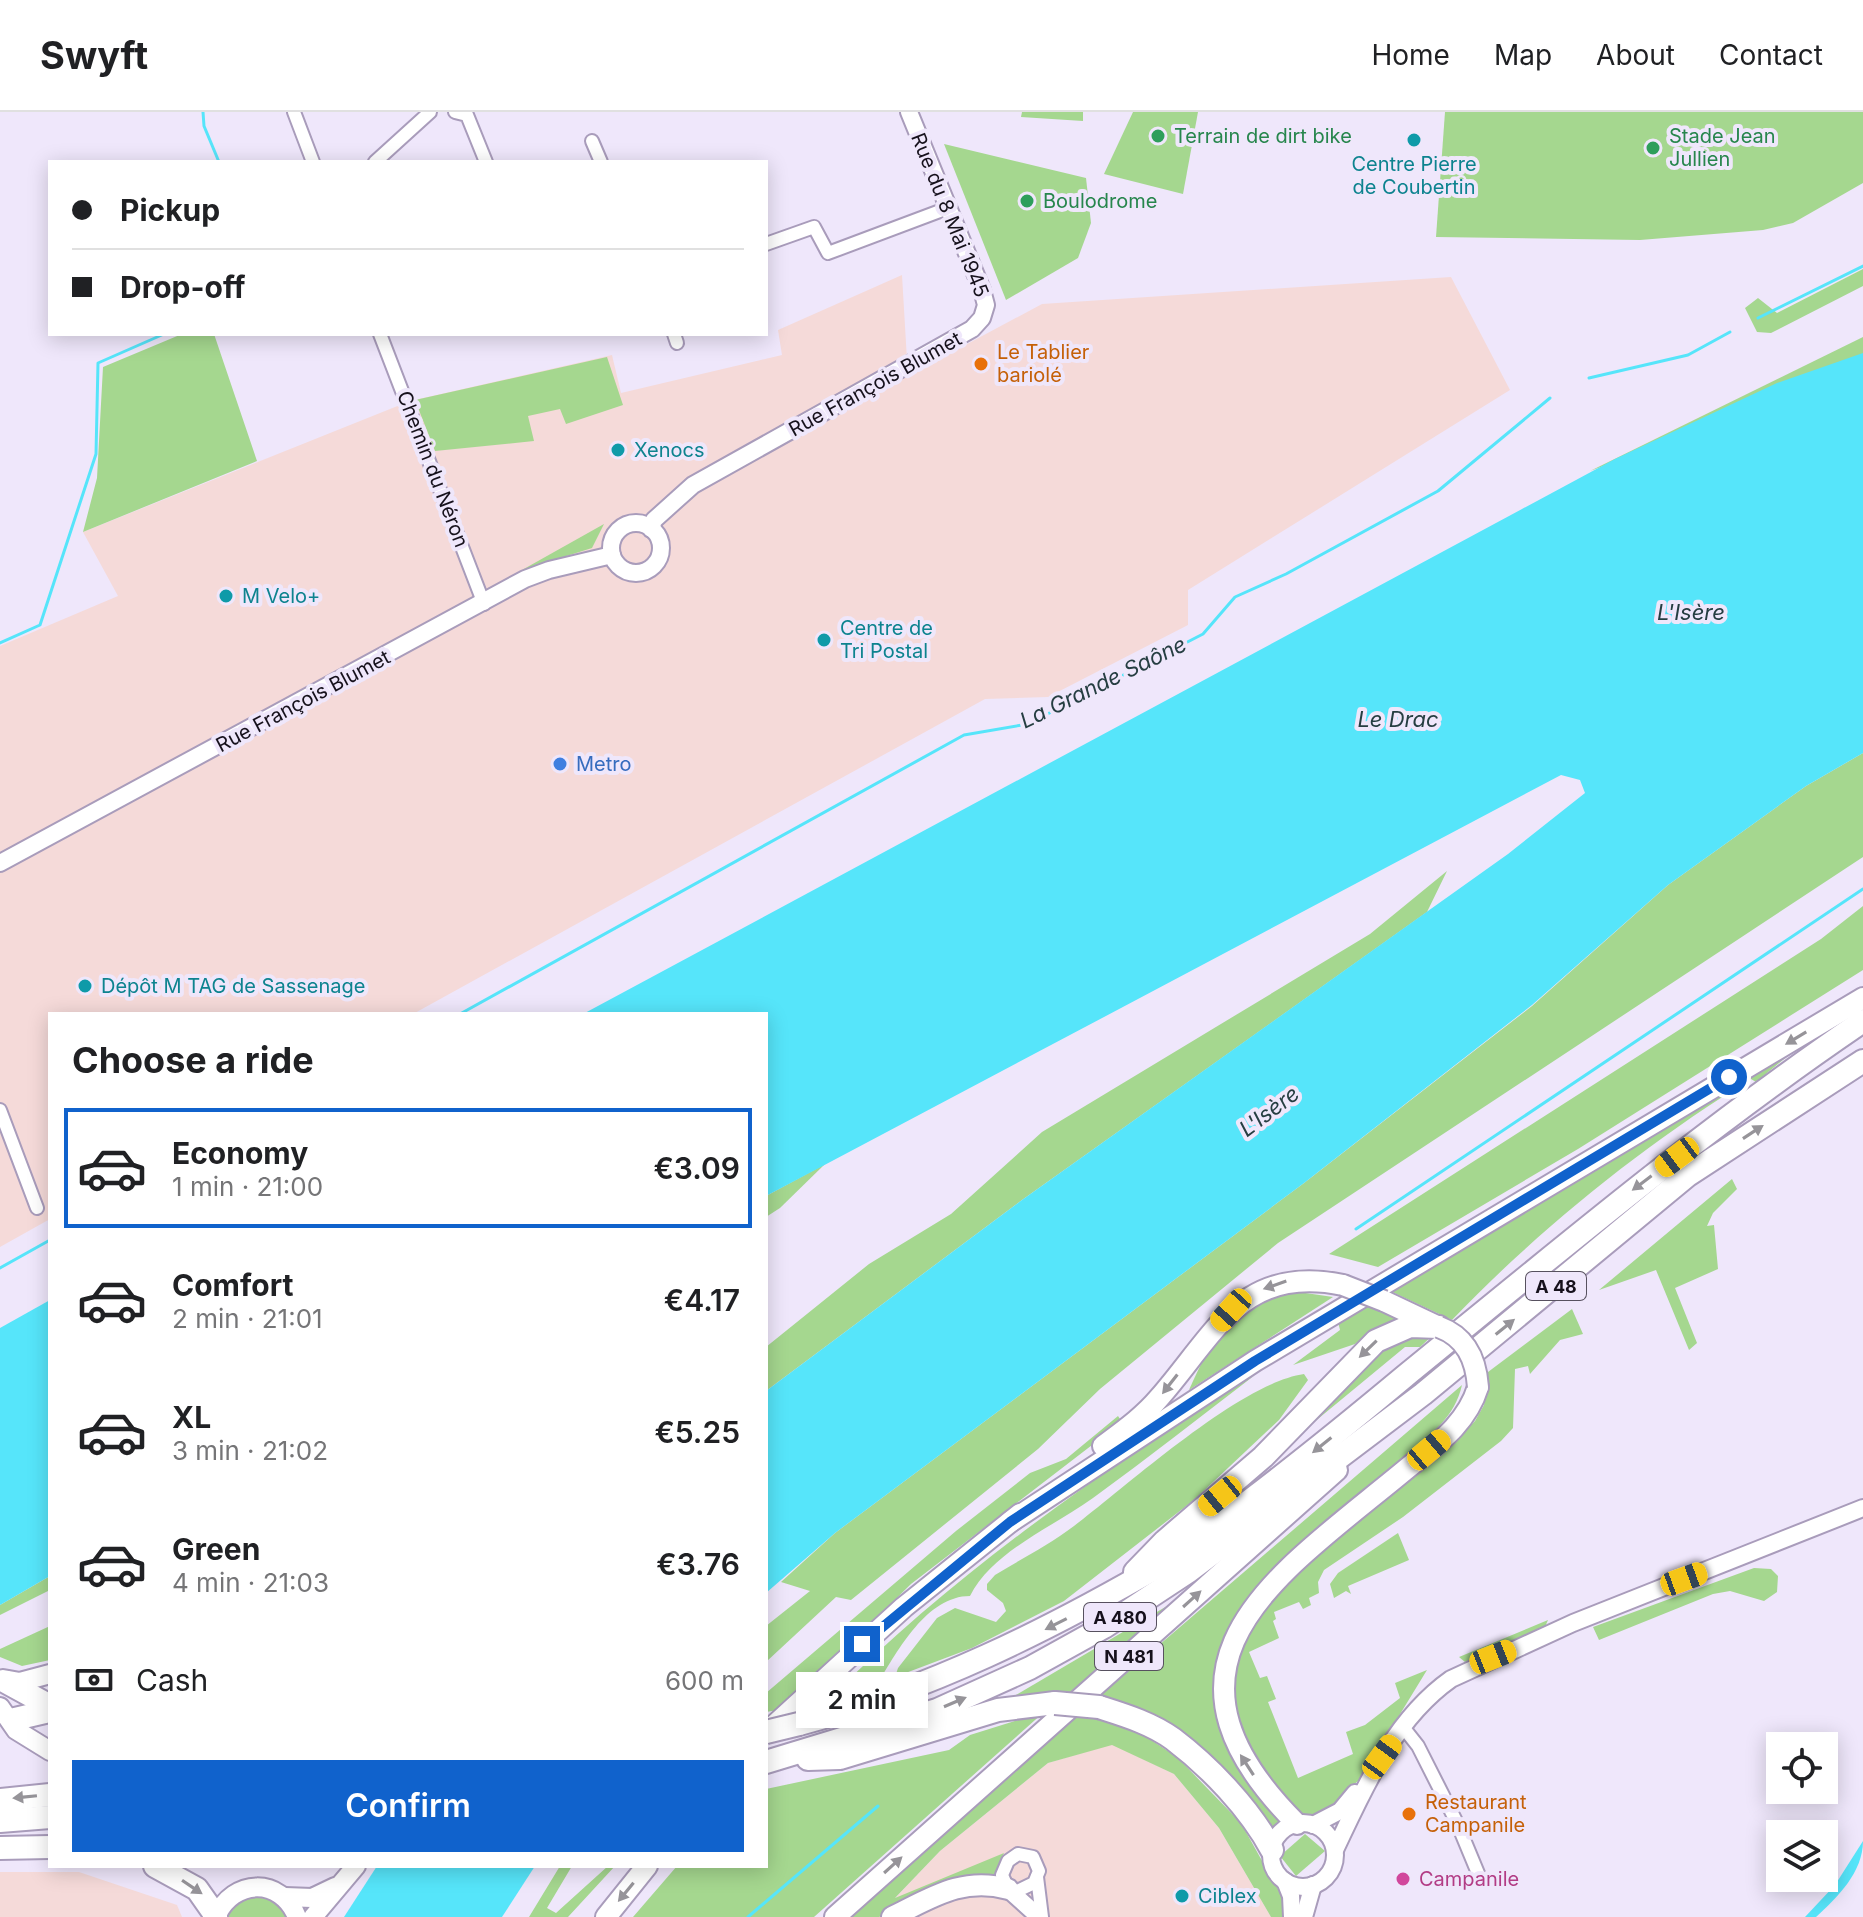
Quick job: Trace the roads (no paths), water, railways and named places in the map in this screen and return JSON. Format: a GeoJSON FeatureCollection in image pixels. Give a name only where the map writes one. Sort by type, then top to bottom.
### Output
{"type":"FeatureCollection","features":[{"type":"Feature","properties":{"kind":"highway"},"geometry":{"type":"LineString","coordinates":[[1010,1522],[1268,1353],[1863,998]]}},
{"type":"Feature","properties":{"kind":"highway","name":"A 480"},"geometry":{"type":"LineString","coordinates":[[768,1732],[864,1707],[971,1665],[1072,1616],[1166,1562],[1270,1487],[1630,1192],[1769,1087],[1863,1021]]}},
{"type":"Feature","properties":{"kind":"highway","name":"A 48"},"geometry":{"type":"LineString","coordinates":[[1423,1394],[1688,1175],[1863,1061]]}},
{"type":"Feature","properties":{"kind":"highway"},"geometry":{"type":"LineString","coordinates":[[768,1731],[904,1607],[1139,1420],[1219,1323],[1245,1299],[1273,1284],[1292,1280],[1343,1285],[1452,1332],[1466,1346],[1475,1365],[1478,1387],[1460,1423],[1276,1577],[1238,1634],[1231,1651],[1225,1689],[1231,1730],[1246,1765],[1305,1824]]}},
{"type":"Feature","properties":{"kind":"highway"},"geometry":{"type":"LineString","coordinates":[[1123,1585],[1165,1541],[1263,1457],[1376,1341],[1410,1326],[1439,1327]]}},
{"type":"Feature","properties":{"kind":"highway","name":"A 480"},"geometry":{"type":"LineString","coordinates":[[770,1762],[937,1710],[1030,1668],[1104,1627],[1189,1571],[1423,1394]]}},
{"type":"Feature","properties":{"kind":"highway","name":"N 481"},"geometry":{"type":"LineString","coordinates":[[835,1917],[1423,1394]]}},
{"type":"Feature","properties":{"kind":"highway"},"geometry":{"type":"LineString","coordinates":[[3,1679],[48,1709]]}},
{"type":"Feature","properties":{"kind":"highway"},"geometry":{"type":"LineString","coordinates":[[770,1762],[840,1758],[998,1710],[1055,1703],[1099,1707],[1135,1718],[1172,1738],[1242,1807],[1272,1850]]}},
{"type":"Feature","properties":{"kind":"highway"},"geometry":{"type":"LineString","coordinates":[[4,1718],[48,1709]]}},
{"type":"Feature","properties":{"kind":"highway"},"geometry":{"type":"LineString","coordinates":[[0,1800],[48,1795]]}},
{"type":"Feature","properties":{"kind":"highway"},"geometry":{"type":"LineString","coordinates":[[0,1821],[48,1817]]}},
{"type":"Feature","properties":{"kind":"highway"},"geometry":{"type":"LineString","coordinates":[[0,1848],[48,1847]]}},
{"type":"Feature","properties":{"kind":"highway"},"geometry":{"type":"LineString","coordinates":[[159,1868],[197,1889],[216,1916]]}},
{"type":"Feature","properties":{"kind":"highway"},"geometry":{"type":"LineString","coordinates":[[606,1917],[645,1868]]}},
{"type":"Feature","properties":{"kind":"highway"},"geometry":{"type":"LineString","coordinates":[[892,1917],[963,1884],[983,1883],[1010,1891]]}},
{"type":"Feature","properties":{"kind":"main road"},"geometry":{"type":"LineString","coordinates":[[3,1679],[48,1674]]}},
{"type":"Feature","properties":{"kind":"main road"},"geometry":{"type":"LineString","coordinates":[[4,1718],[16,1730],[48,1750]]}},
{"type":"Feature","properties":{"kind":"main road"},"geometry":{"type":"LineString","coordinates":[[216,1916],[233,1894],[245,1888],[259,1886],[285,1897],[312,1898],[352,1872]]}},
{"type":"Feature","properties":{"kind":"main road"},"geometry":{"type":"LineString","coordinates":[[313,1917],[352,1872]]}},
{"type":"Feature","properties":{"kind":"main road"},"geometry":{"type":"LineString","coordinates":[[285,1897],[297,1917]]}},
{"type":"Feature","properties":{"kind":"street"},"geometry":{"type":"LineString","coordinates":[[294,112],[312,160]]}},
{"type":"Feature","properties":{"kind":"street"},"geometry":{"type":"LineString","coordinates":[[377,160],[430,112]]}},
{"type":"Feature","properties":{"kind":"street"},"geometry":{"type":"LineString","coordinates":[[455,112],[467,115],[485,160]]}},
{"type":"Feature","properties":{"kind":"street","name":"Rue du 8 Mai 1945"},"geometry":{"type":"LineString","coordinates":[[909,112],[982,290],[986,305],[982,318]]}},
{"type":"Feature","properties":{"kind":"street"},"geometry":{"type":"LineString","coordinates":[[592,141],[600,160]]}},
{"type":"Feature","properties":{"kind":"street"},"geometry":{"type":"LineString","coordinates":[[768,243],[814,227],[828,253],[948,208]]}},
{"type":"Feature","properties":{"kind":"street","name":"Rue François Blumet"},"geometry":{"type":"LineString","coordinates":[[651,529],[654,520],[693,485],[920,360],[972,329],[982,318]]}},
{"type":"Feature","properties":{"kind":"street","name":"Chemin du Néron"},"geometry":{"type":"LineString","coordinates":[[381,336],[484,604]]}},
{"type":"Feature","properties":{"kind":"street"},"geometry":{"type":"LineString","coordinates":[[638,523],[651,529],[661,548],[652,567],[631,573],[619,567],[612,555],[613,539],[624,527],[638,523]]}},
{"type":"Feature","properties":{"kind":"street","name":"Rue François Blumet"},"geometry":{"type":"LineString","coordinates":[[0,863],[549,570],[612,555]]}},
{"type":"Feature","properties":{"kind":"street"},"geometry":{"type":"LineString","coordinates":[[1,1119],[37,1208]]}},
{"type":"Feature","properties":{"kind":"street"},"geometry":{"type":"LineString","coordinates":[[1285,1881],[1303,1887],[1313,1885],[1332,1868],[1335,1850],[1370,1777],[1403,1727],[1437,1689],[1493,1657],[1863,1508]]}},
{"type":"Feature","properties":{"kind":"street"},"geometry":{"type":"LineString","coordinates":[[1403,1727],[1413,1744],[1418,1746],[1458,1825],[1480,1878],[1471,1868],[1412,1751],[1413,1744]]}},
{"type":"Feature","properties":{"kind":"street"},"geometry":{"type":"LineString","coordinates":[[1292,1917],[1291,1896],[1285,1881],[1274,1867],[1272,1850],[1280,1833],[1340,1811],[1370,1777]]}},
{"type":"Feature","properties":{"kind":"street"},"geometry":{"type":"LineString","coordinates":[[1305,1824],[1327,1834],[1335,1850]]}},
{"type":"Feature","properties":{"kind":"street"},"geometry":{"type":"LineString","coordinates":[[1018,1854],[1033,1857],[1040,1917],[1003,1882],[1004,1868],[1018,1854]]}},
{"type":"Feature","properties":{"kind":"street"},"geometry":{"type":"LineString","coordinates":[[1010,1891],[1029,1887],[1037,1877]]}},
{"type":"Feature","properties":{"kind":"street"},"geometry":{"type":"LineString","coordinates":[[1304,1917],[1313,1885]]}},
{"type":"Feature","properties":{"kind":"water"},"geometry":{"type":"Polygon","coordinates":[[[1863,353],[1863,753],[1806,786],[1668,885],[1532,1005],[1304,1183],[835,1533],[768,1591],[768,1390],[1022,1200],[1508,854],[1585,793],[1580,780],[1561,775],[768,1195],[768,1012],[587,1012],[1615,459],[1777,383],[1863,353]]]}},
{"type":"Feature","properties":{"kind":"water"},"geometry":{"type":"Polygon","coordinates":[[[48,1301],[48,1577],[0,1605],[0,1328],[48,1301]]]}},
{"type":"Feature","properties":{"kind":"water"},"geometry":{"type":"Polygon","coordinates":[[[1863,1841],[1859,1863],[1848,1883],[1816,1917],[1805,1917],[1828,1892],[1838,1892],[1838,1880],[1863,1841]]]}},
{"type":"Feature","properties":{"kind":"water"},"geometry":{"type":"Polygon","coordinates":[[[376,1868],[534,1868],[502,1917],[344,1917],[376,1868]]]}},
{"type":"Feature","properties":{"kind":"waterway"},"geometry":{"type":"LineString","coordinates":[[203,112],[204,126],[218,160]]}},
{"type":"Feature","properties":{"kind":"waterway","name":"La Grande Saône"},"geometry":{"type":"LineString","coordinates":[[1758,318],[1863,266]]}},
{"type":"Feature","properties":{"kind":"waterway","name":"La Grande Saône"},"geometry":{"type":"LineString","coordinates":[[1589,378],[1688,355],[1730,332]]}},
{"type":"Feature","properties":{"kind":"waterway"},"geometry":{"type":"LineString","coordinates":[[0,643],[40,625],[96,454],[98,363],[159,336]]}},
{"type":"Feature","properties":{"kind":"waterway","name":"La Grande Saône"},"geometry":{"type":"LineString","coordinates":[[464,1012],[964,735],[1028,724],[1203,634],[1235,597],[1286,574],[1438,491],[1550,398]]}},
{"type":"Feature","properties":{"kind":"waterway"},"geometry":{"type":"LineString","coordinates":[[1356,1229],[1863,889]]}},
{"type":"Feature","properties":{"kind":"waterway","name":"La Grande Saône"},"geometry":{"type":"LineString","coordinates":[[0,1268],[48,1241]]}},
{"type":"Feature","properties":{"kind":"waterway"},"geometry":{"type":"LineString","coordinates":[[748,1917],[878,1806]]}},
{"type":"Feature","properties":{"kind":"place","name":"Terrain de dirt bike"},"geometry":{"type":"Point","coordinates":[1158,136]}},
{"type":"Feature","properties":{"kind":"place","name":"Centre Pierre de Coubertin"},"geometry":{"type":"Point","coordinates":[1414,140]}},
{"type":"Feature","properties":{"kind":"place","name":"Stade Jean Jullien"},"geometry":{"type":"Point","coordinates":[1653,148]}},
{"type":"Feature","properties":{"kind":"place","name":"Boulodrome"},"geometry":{"type":"Point","coordinates":[1027,201]}},
{"type":"Feature","properties":{"kind":"place","name":"Le Tablier bariolé"},"geometry":{"type":"Point","coordinates":[981,364]}},
{"type":"Feature","properties":{"kind":"place","name":"Xenocs"},"geometry":{"type":"Point","coordinates":[618,450]}},
{"type":"Feature","properties":{"kind":"place","name":"M Velo+"},"geometry":{"type":"Point","coordinates":[226,596]}},
{"type":"Feature","properties":{"kind":"place","name":"Centre de Tri Postal"},"geometry":{"type":"Point","coordinates":[824,640]}},
{"type":"Feature","properties":{"kind":"place","name":"Metro"},"geometry":{"type":"Point","coordinates":[560,764]}},
{"type":"Feature","properties":{"kind":"place","name":"Dépôt M TAG de Sassenage"},"geometry":{"type":"Point","coordinates":[85,986]}},
{"type":"Feature","properties":{"kind":"place","name":"Restaurant Campanile"},"geometry":{"type":"Point","coordinates":[1409,1814]}},
{"type":"Feature","properties":{"kind":"place","name":"Campanile"},"geometry":{"type":"Point","coordinates":[1403,1879]}},
{"type":"Feature","properties":{"kind":"place","name":"Ciblex"},"geometry":{"type":"Point","coordinates":[1182,1896]}},
{"type":"Feature","properties":{"kind":"water label","name":"L'Isère"},"geometry":{"type":"Point","coordinates":[1691,612]}},
{"type":"Feature","properties":{"kind":"water label","name":"Le Drac"},"geometry":{"type":"Point","coordinates":[1398,719]}},
{"type":"Feature","properties":{"kind":"water label","name":"L'Isère"},"geometry":{"type":"Point","coordinates":[1269,1111]}}]}
